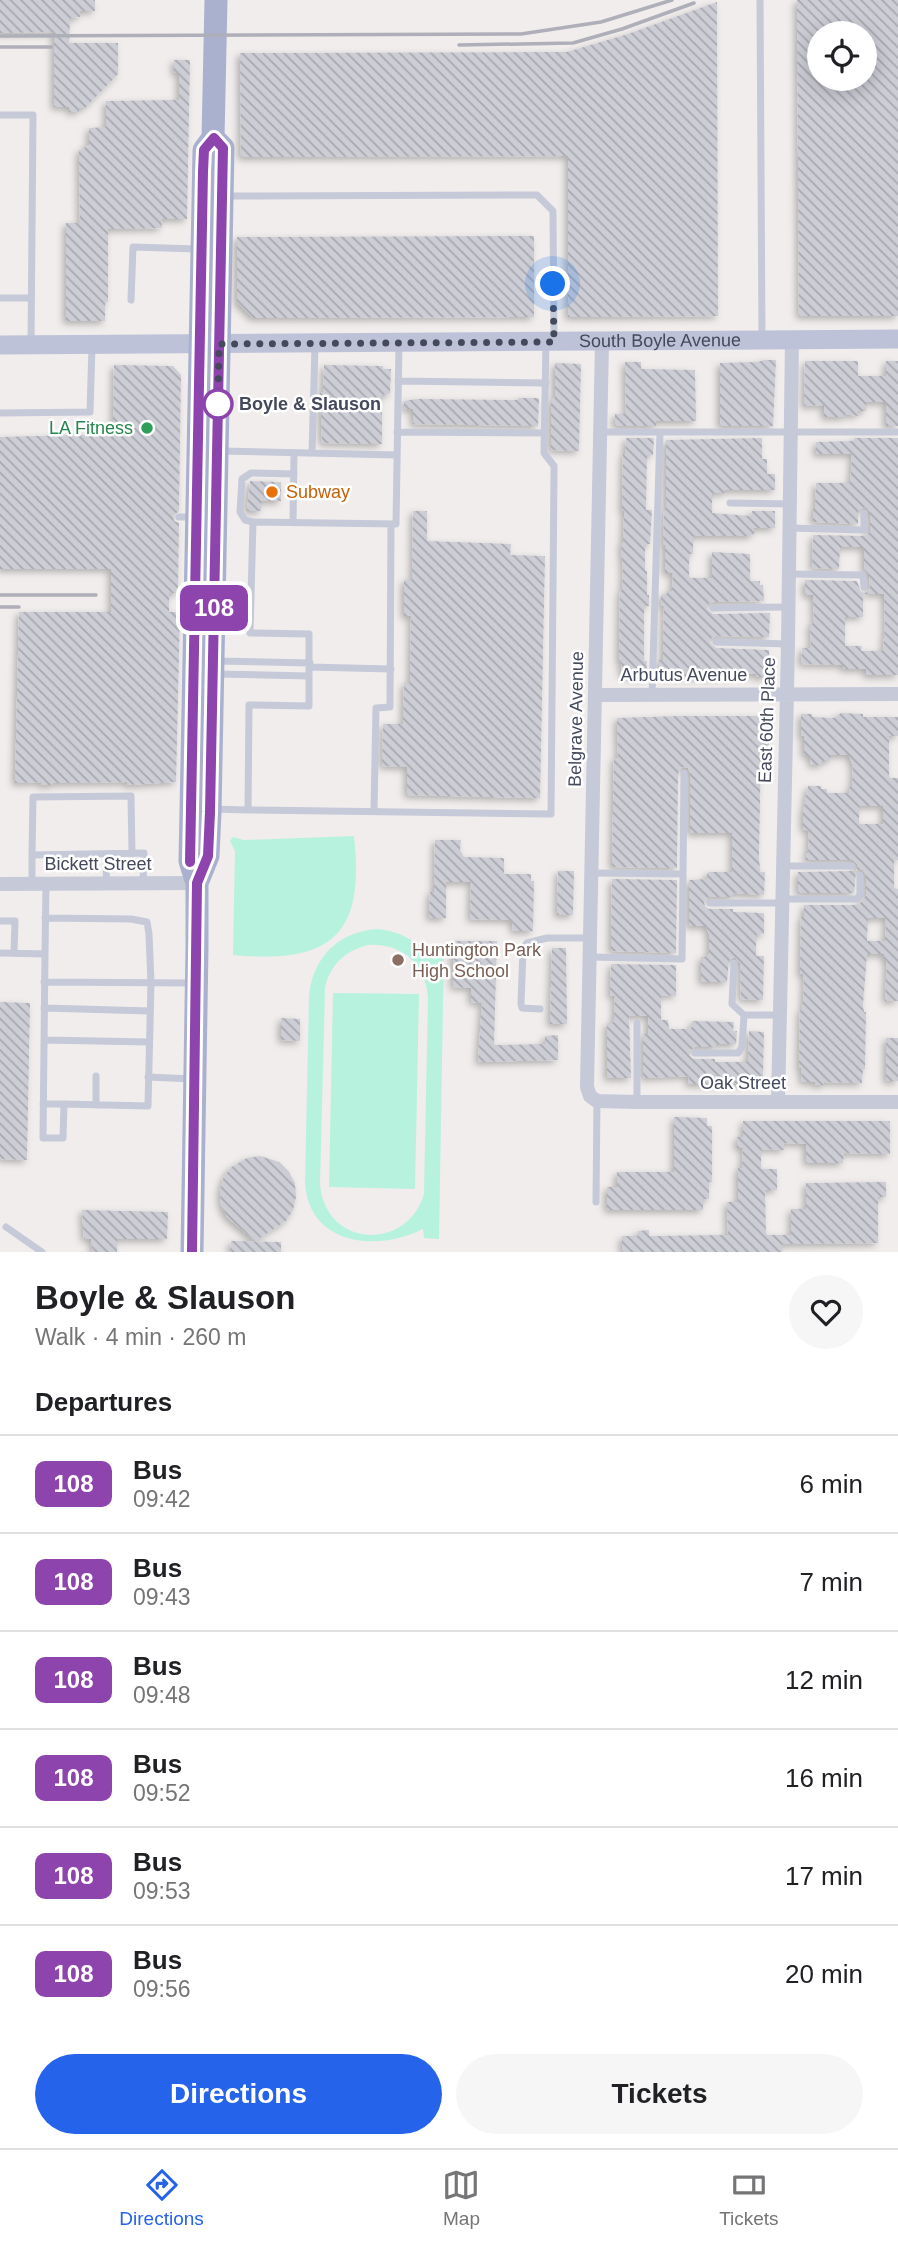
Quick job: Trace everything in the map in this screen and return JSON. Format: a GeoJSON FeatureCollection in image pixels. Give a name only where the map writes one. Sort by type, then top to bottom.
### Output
{"type":"FeatureCollection","features":[{"type":"Feature","properties":{"kind":"main road"},"geometry":{"type":"LineString","coordinates":[[197,517],[218,451],[202,249],[204,150],[214,138],[216,0]]}},
{"type":"Feature","properties":{"kind":"main road"},"geometry":{"type":"LineString","coordinates":[[197,883],[208,856],[210,809],[197,517],[222,195],[223,148],[214,138]]}},
{"type":"Feature","properties":{"kind":"main road","name":"South Boyle Avenue"},"geometry":{"type":"LineString","coordinates":[[0,345],[898,339]]}},
{"type":"Feature","properties":{"kind":"main road"},"geometry":{"type":"LineString","coordinates":[[192,1252],[197,883],[190,862],[204,668]]}},
{"type":"Feature","properties":{"kind":"street","name":"East 60th Place"},"geometry":{"type":"LineString","coordinates":[[778,1102],[792,339]]}},
{"type":"Feature","properties":{"kind":"street","name":"Belgrave Avenue"},"geometry":{"type":"LineString","coordinates":[[593,1099],[587,1087],[602,342]]}},
{"type":"Feature","properties":{"kind":"street","name":"Arbutus Avenue"},"geometry":{"type":"LineString","coordinates":[[595,695],[898,694]]}},
{"type":"Feature","properties":{"kind":"street","name":"Bickett Street"},"geometry":{"type":"LineString","coordinates":[[0,884],[197,883]]}},
{"type":"Feature","properties":{"kind":"street","name":"Oak Street"},"geometry":{"type":"LineString","coordinates":[[593,1099],[637,1102],[898,1102]]}},
{"type":"Feature","properties":{"kind":"lane"},"geometry":{"type":"LineString","coordinates":[[760,0],[762,339]]}},
{"type":"Feature","properties":{"kind":"lane"},"geometry":{"type":"LineString","coordinates":[[0,115],[33,115],[31,345]]}},
{"type":"Feature","properties":{"kind":"lane"},"geometry":{"type":"LineString","coordinates":[[210,809],[551,814],[554,467],[544,453],[553,211],[537,195],[222,195]]}},
{"type":"Feature","properties":{"kind":"lane"},"geometry":{"type":"LineString","coordinates":[[131,300],[133,247],[202,249]]}},
{"type":"Feature","properties":{"kind":"lane"},"geometry":{"type":"LineString","coordinates":[[0,298],[32,298]]}},
{"type":"Feature","properties":{"kind":"lane"},"geometry":{"type":"LineString","coordinates":[[312,453],[315,344]]}},
{"type":"Feature","properties":{"kind":"lane"},"geometry":{"type":"LineString","coordinates":[[294,474],[251,473],[242,478],[240,512],[245,520],[396,524],[399,344]]}},
{"type":"Feature","properties":{"kind":"lane"},"geometry":{"type":"LineString","coordinates":[[0,413],[90,412],[92,345]]}},
{"type":"Feature","properties":{"kind":"lane"},"geometry":{"type":"LineString","coordinates":[[398,381],[546,383]]}},
{"type":"Feature","properties":{"kind":"lane"},"geometry":{"type":"LineString","coordinates":[[397,432],[545,433]]}},
{"type":"Feature","properties":{"kind":"lane"},"geometry":{"type":"LineString","coordinates":[[600,432],[898,432]]}},
{"type":"Feature","properties":{"kind":"lane"},"geometry":{"type":"LineString","coordinates":[[652,695],[660,432]]}},
{"type":"Feature","properties":{"kind":"lane"},"geometry":{"type":"LineString","coordinates":[[218,451],[397,455]]}},
{"type":"Feature","properties":{"kind":"lane"},"geometry":{"type":"LineString","coordinates":[[293,523],[294,453]]}},
{"type":"Feature","properties":{"kind":"lane"},"geometry":{"type":"LineString","coordinates":[[730,503],[789,504]]}},
{"type":"Feature","properties":{"kind":"lane"},"geometry":{"type":"LineString","coordinates":[[789,528],[864,530],[864,513]]}},
{"type":"Feature","properties":{"kind":"lane"},"geometry":{"type":"LineString","coordinates":[[248,810],[249,705],[309,706],[309,634],[250,633],[253,522]]}},
{"type":"Feature","properties":{"kind":"lane"},"geometry":{"type":"LineString","coordinates":[[373,811],[376,708],[390,708],[391,524]]}},
{"type":"Feature","properties":{"kind":"lane"},"geometry":{"type":"LineString","coordinates":[[789,575],[863,575],[864,587]]}},
{"type":"Feature","properties":{"kind":"lane"},"geometry":{"type":"LineString","coordinates":[[713,608],[788,607]]}},
{"type":"Feature","properties":{"kind":"lane"},"geometry":{"type":"LineString","coordinates":[[716,642],[788,643]]}},
{"type":"Feature","properties":{"kind":"lane"},"geometry":{"type":"LineString","coordinates":[[204,668],[390,669]]}},
{"type":"Feature","properties":{"kind":"lane"},"geometry":{"type":"LineString","coordinates":[[204,668],[309,668]]}},
{"type":"Feature","properties":{"kind":"lane"},"geometry":{"type":"LineString","coordinates":[[590,957],[682,959],[684,773]]}},
{"type":"Feature","properties":{"kind":"lane"},"geometry":{"type":"LineString","coordinates":[[64,1104],[63,1138],[43,1138],[45,918],[32,855],[33,797],[131,796],[132,854]]}},
{"type":"Feature","properties":{"kind":"lane"},"geometry":{"type":"LineString","coordinates":[[32,855],[144,853],[144,883]]}},
{"type":"Feature","properties":{"kind":"lane"},"geometry":{"type":"LineString","coordinates":[[106,883],[107,854]]}},
{"type":"Feature","properties":{"kind":"lane"},"geometry":{"type":"LineString","coordinates":[[783,866],[852,866]]}},
{"type":"Feature","properties":{"kind":"lane"},"geometry":{"type":"LineString","coordinates":[[593,873],[683,874]]}},
{"type":"Feature","properties":{"kind":"lane"},"geometry":{"type":"LineString","coordinates":[[710,902],[858,900],[860,875]]}},
{"type":"Feature","properties":{"kind":"lane"},"geometry":{"type":"LineString","coordinates":[[43,1104],[148,1106],[150,1011],[147,922],[131,919],[45,918]]}},
{"type":"Feature","properties":{"kind":"lane"},"geometry":{"type":"LineString","coordinates":[[0,921],[15,921],[14,953]]}},
{"type":"Feature","properties":{"kind":"lane"},"geometry":{"type":"LineString","coordinates":[[540,1009],[522,1008],[521,1004],[523,949],[527,943],[552,938],[591,938]]}},
{"type":"Feature","properties":{"kind":"lane"},"geometry":{"type":"LineString","coordinates":[[0,953],[45,954]]}},
{"type":"Feature","properties":{"kind":"lane"},"geometry":{"type":"LineString","coordinates":[[734,963],[732,1004],[744,1015],[779,1015]]}},
{"type":"Feature","properties":{"kind":"lane"},"geometry":{"type":"LineString","coordinates":[[44,982],[197,984]]}},
{"type":"Feature","properties":{"kind":"lane"},"geometry":{"type":"LineString","coordinates":[[44,1008],[150,1011]]}},
{"type":"Feature","properties":{"kind":"lane"},"geometry":{"type":"LineString","coordinates":[[695,1053],[738,1053],[742,1047],[744,1015]]}},
{"type":"Feature","properties":{"kind":"lane"},"geometry":{"type":"LineString","coordinates":[[637,1023],[637,1102]]}},
{"type":"Feature","properties":{"kind":"lane"},"geometry":{"type":"LineString","coordinates":[[44,1040],[149,1042]]}},
{"type":"Feature","properties":{"kind":"lane"},"geometry":{"type":"LineString","coordinates":[[96,1076],[96,1105]]}},
{"type":"Feature","properties":{"kind":"lane"},"geometry":{"type":"LineString","coordinates":[[148,1077],[195,1079]]}},
{"type":"Feature","properties":{"kind":"lane"},"geometry":{"type":"LineString","coordinates":[[593,1099],[596,1202]]}},
{"type":"Feature","properties":{"kind":"lane"},"geometry":{"type":"LineString","coordinates":[[6,1227],[42,1252]]}},
{"type":"Feature","properties":{"kind":"green space"},"geometry":{"type":"Polygon","coordinates":[[[354,836],[354,898],[346,920],[334,936],[317,948],[295,954],[267,957],[233,955],[235,851],[230,841],[233,837],[244,840],[354,836]]]}},
{"type":"Feature","properties":{"kind":"green space"},"geometry":{"type":"Polygon","coordinates":[[[377,929],[399,934],[428,954],[429,945],[444,946],[439,1239],[424,1238],[423,1229],[386,1240],[349,1238],[332,1231],[319,1220],[309,1204],[305,1183],[311,982],[322,958],[330,949],[350,935],[377,929]],[[368,945],[346,955],[335,965],[325,987],[320,1184],[325,1205],[336,1221],[351,1231],[368,1235],[385,1233],[401,1226],[415,1213],[424,1194],[428,998],[426,986],[423,975],[410,958],[380,945],[368,945]]]}},
{"type":"Feature","properties":{"kind":"green space"},"geometry":{"type":"Polygon","coordinates":[[[333,993],[419,994],[415,1189],[329,1187],[333,993]]]}},
{"type":"Feature","properties":{"kind":"building"},"geometry":{"type":"Polygon","coordinates":[[[0,0],[95,0],[95,11],[80,11],[80,17],[70,18],[69,43],[118,43],[118,74],[85,108],[79,108],[79,112],[69,112],[69,107],[54,107],[54,32],[0,33],[0,0]]]}},
{"type":"Feature","properties":{"kind":"building"},"geometry":{"type":"Polygon","coordinates":[[[797,0],[898,0],[898,316],[799,316],[797,0]]]}},
{"type":"Feature","properties":{"kind":"building"},"geometry":{"type":"Polygon","coordinates":[[[717,2],[718,316],[568,317],[568,156],[241,157],[240,53],[567,52],[628,34],[717,2]]]}},
{"type":"Feature","properties":{"kind":"building"},"geometry":{"type":"Polygon","coordinates":[[[174,60],[190,60],[187,219],[161,219],[162,228],[108,229],[108,302],[105,302],[105,321],[66,321],[66,223],[80,223],[79,150],[89,145],[89,128],[106,127],[106,101],[179,100],[179,73],[174,73],[174,60]]]}},
{"type":"Feature","properties":{"kind":"building"},"geometry":{"type":"Polygon","coordinates":[[[534,236],[534,317],[253,318],[237,302],[237,237],[534,236]]]}},
{"type":"Feature","properties":{"kind":"building"},"geometry":{"type":"Polygon","coordinates":[[[776,360],[773,426],[720,426],[720,363],[776,360]]]}},
{"type":"Feature","properties":{"kind":"building"},"geometry":{"type":"Polygon","coordinates":[[[805,361],[858,361],[858,376],[886,376],[886,361],[898,361],[898,426],[886,426],[886,402],[866,402],[866,411],[858,411],[858,416],[845,414],[845,417],[824,417],[824,405],[804,406],[805,361]]]}},
{"type":"Feature","properties":{"kind":"building"},"geometry":{"type":"Polygon","coordinates":[[[625,362],[641,362],[641,369],[695,370],[696,421],[656,421],[656,426],[615,426],[615,414],[626,414],[625,362]]]}},
{"type":"Feature","properties":{"kind":"building"},"geometry":{"type":"Polygon","coordinates":[[[555,363],[581,364],[579,451],[551,450],[551,398],[555,399],[555,363]]]}},
{"type":"Feature","properties":{"kind":"building"},"geometry":{"type":"Polygon","coordinates":[[[114,365],[173,366],[181,375],[179,511],[173,516],[174,521],[179,523],[178,593],[169,593],[169,612],[180,612],[176,782],[127,785],[127,782],[53,785],[41,785],[41,782],[15,783],[19,612],[111,612],[111,569],[0,569],[0,437],[113,434],[114,365]]]}},
{"type":"Feature","properties":{"kind":"building"},"geometry":{"type":"Polygon","coordinates":[[[324,365],[383,366],[383,369],[391,369],[390,394],[382,395],[382,444],[322,443],[320,392],[323,392],[324,365]]]}},
{"type":"Feature","properties":{"kind":"building"},"geometry":{"type":"Polygon","coordinates":[[[539,398],[538,426],[413,424],[413,409],[404,409],[404,401],[416,399],[539,398]]]}},
{"type":"Feature","properties":{"kind":"building"},"geometry":{"type":"Polygon","coordinates":[[[626,438],[654,438],[653,455],[647,455],[646,510],[652,510],[650,544],[645,544],[649,606],[644,606],[644,661],[647,661],[644,678],[622,675],[619,661],[620,591],[623,572],[623,454],[626,438]]]}},
{"type":"Feature","properties":{"kind":"building"},"geometry":{"type":"Polygon","coordinates":[[[762,438],[762,459],[767,459],[767,474],[775,474],[775,490],[725,490],[725,493],[712,493],[712,513],[751,516],[752,511],[775,511],[775,528],[754,528],[754,534],[750,536],[693,536],[693,554],[689,554],[689,578],[712,578],[712,552],[750,554],[750,581],[760,581],[760,585],[763,585],[764,601],[713,602],[708,604],[707,609],[713,614],[770,613],[769,637],[716,636],[711,638],[710,643],[716,648],[769,650],[769,674],[767,677],[733,674],[733,677],[659,677],[659,660],[663,660],[664,606],[661,606],[661,595],[672,591],[673,573],[665,573],[663,545],[666,440],[762,438]]]}},
{"type":"Feature","properties":{"kind":"building"},"geometry":{"type":"Polygon","coordinates":[[[854,438],[898,438],[898,675],[866,675],[866,669],[843,669],[843,665],[801,664],[802,648],[811,648],[810,624],[814,623],[813,595],[805,595],[805,580],[857,581],[861,592],[865,593],[870,589],[869,574],[864,569],[864,547],[840,547],[839,569],[812,568],[813,535],[864,536],[870,532],[870,512],[865,507],[858,511],[858,524],[813,522],[816,483],[850,483],[852,454],[816,454],[816,442],[854,441],[854,438]],[[863,594],[863,617],[845,617],[845,646],[862,646],[861,651],[883,651],[884,594],[863,594]]]}},
{"type":"Feature","properties":{"kind":"building"},"geometry":{"type":"Polygon","coordinates":[[[250,481],[281,482],[281,501],[261,501],[261,511],[247,511],[250,481]]]}},
{"type":"Feature","properties":{"kind":"building"},"geometry":{"type":"Polygon","coordinates":[[[413,511],[427,511],[427,541],[511,544],[510,555],[545,556],[540,798],[407,795],[407,767],[382,766],[383,724],[403,724],[404,683],[410,683],[411,616],[404,616],[404,580],[412,580],[413,511]]]}},
{"type":"Feature","properties":{"kind":"building"},"geometry":{"type":"Polygon","coordinates":[[[841,713],[863,714],[863,717],[898,717],[898,736],[889,736],[889,778],[898,778],[898,860],[894,860],[894,888],[898,889],[898,1001],[885,1001],[887,960],[884,960],[884,954],[867,954],[863,1005],[866,1012],[865,1069],[862,1083],[824,1082],[824,1085],[815,1085],[815,1082],[802,1082],[799,1068],[800,1010],[802,1011],[804,981],[803,974],[800,974],[801,917],[804,917],[804,905],[859,905],[866,895],[866,875],[862,869],[856,871],[858,865],[853,860],[806,860],[809,831],[803,829],[803,813],[808,786],[821,786],[821,789],[827,789],[827,793],[849,793],[853,767],[849,755],[831,755],[830,761],[822,761],[822,765],[811,765],[810,755],[804,755],[801,714],[834,718],[841,713]],[[859,806],[859,824],[883,824],[883,806],[859,806]],[[868,918],[867,941],[885,941],[886,918],[868,918]]]}},
{"type":"Feature","properties":{"kind":"building"},"geometry":{"type":"Polygon","coordinates":[[[769,716],[769,745],[766,745],[766,749],[761,749],[759,855],[760,872],[765,872],[764,895],[733,893],[733,897],[708,897],[704,902],[709,909],[764,913],[764,934],[756,935],[756,956],[764,956],[763,1000],[741,999],[740,963],[735,957],[729,960],[727,982],[701,982],[701,957],[707,957],[709,954],[709,934],[706,926],[689,926],[689,880],[707,879],[707,873],[710,872],[732,872],[732,833],[690,833],[688,768],[682,767],[678,773],[677,868],[612,867],[614,758],[618,758],[617,718],[769,716]]]}},
{"type":"Feature","properties":{"kind":"building"},"geometry":{"type":"Polygon","coordinates":[[[435,840],[461,840],[460,850],[464,857],[504,858],[504,874],[531,874],[531,881],[534,881],[533,931],[513,931],[512,920],[470,919],[471,882],[446,882],[446,918],[429,918],[430,892],[434,892],[435,840]]]}},
{"type":"Feature","properties":{"kind":"building"},"geometry":{"type":"Polygon","coordinates":[[[558,871],[574,871],[573,915],[557,915],[558,871]]]}},
{"type":"Feature","properties":{"kind":"building"},"geometry":{"type":"Polygon","coordinates":[[[856,871],[854,893],[798,893],[798,872],[856,871]]]}},
{"type":"Feature","properties":{"kind":"building"},"geometry":{"type":"Polygon","coordinates":[[[612,879],[677,880],[676,953],[611,951],[612,879]]]}},
{"type":"Feature","properties":{"kind":"building"},"geometry":{"type":"Polygon","coordinates":[[[453,941],[497,941],[494,1045],[545,1044],[545,1036],[558,1035],[558,1060],[478,1062],[482,1003],[471,1002],[471,988],[453,987],[453,941]]]}},
{"type":"Feature","properties":{"kind":"building"},"geometry":{"type":"Polygon","coordinates":[[[552,948],[566,948],[567,1024],[550,1024],[552,948]]]}},
{"type":"Feature","properties":{"kind":"building"},"geometry":{"type":"Polygon","coordinates":[[[611,964],[676,965],[676,996],[661,995],[661,1020],[668,1020],[669,1029],[692,1028],[692,1021],[734,1022],[733,1031],[737,1031],[736,1044],[695,1047],[689,1051],[693,1059],[715,1059],[715,1062],[748,1062],[749,1031],[764,1032],[763,1076],[746,1077],[746,1084],[688,1084],[689,1076],[643,1078],[643,1034],[648,1034],[648,1016],[629,1016],[631,1078],[607,1078],[607,1023],[613,1023],[614,1020],[615,996],[610,996],[611,964]]]}},
{"type":"Feature","properties":{"kind":"building"},"geometry":{"type":"Polygon","coordinates":[[[0,1002],[30,1003],[27,1160],[0,1159],[0,1002]]]}},
{"type":"Feature","properties":{"kind":"building"},"geometry":{"type":"Polygon","coordinates":[[[281,1018],[300,1019],[300,1041],[281,1040],[281,1018]]]}},
{"type":"Feature","properties":{"kind":"building"},"geometry":{"type":"Polygon","coordinates":[[[886,1038],[898,1038],[898,1081],[886,1081],[886,1038]]]}},
{"type":"Feature","properties":{"kind":"building"},"geometry":{"type":"Polygon","coordinates":[[[674,1117],[707,1118],[707,1126],[712,1126],[712,1182],[709,1182],[709,1199],[703,1199],[703,1210],[607,1210],[607,1187],[617,1187],[617,1172],[674,1172],[674,1117]]]}},
{"type":"Feature","properties":{"kind":"building"},"geometry":{"type":"Polygon","coordinates":[[[743,1121],[890,1121],[890,1154],[844,1153],[843,1163],[806,1163],[806,1144],[784,1143],[784,1150],[761,1149],[761,1169],[777,1169],[777,1190],[765,1190],[766,1235],[791,1235],[791,1209],[806,1209],[806,1183],[886,1182],[886,1197],[878,1197],[878,1243],[782,1244],[782,1252],[622,1252],[622,1236],[638,1236],[638,1231],[649,1230],[649,1236],[728,1235],[727,1202],[738,1202],[738,1168],[742,1168],[743,1148],[737,1148],[737,1137],[743,1137],[743,1121]]]}},
{"type":"Feature","properties":{"kind":"building"},"geometry":{"type":"Polygon","coordinates":[[[260,1156],[279,1162],[289,1172],[295,1183],[296,1197],[293,1210],[286,1221],[255,1241],[227,1217],[221,1205],[220,1192],[223,1179],[230,1168],[247,1158],[260,1156]]]}},
{"type":"Feature","properties":{"kind":"building"},"geometry":{"type":"Polygon","coordinates":[[[82,1210],[168,1212],[167,1239],[117,1239],[117,1252],[93,1252],[91,1239],[84,1239],[82,1210]]]}},
{"type":"Feature","properties":{"kind":"building"},"geometry":{"type":"Polygon","coordinates":[[[231,1241],[281,1242],[281,1252],[230,1252],[231,1241]]]}},
{"type":"Feature","properties":{"kind":"railway"},"geometry":{"type":"LineString","coordinates":[[0,36],[521,34],[601,22],[672,0]]}},
{"type":"Feature","properties":{"kind":"railway"},"geometry":{"type":"LineString","coordinates":[[459,45],[573,43],[694,3]]}},
{"type":"Feature","properties":{"kind":"railway"},"geometry":{"type":"LineString","coordinates":[[0,47],[51,47]]}},
{"type":"Feature","properties":{"kind":"railway"},"geometry":{"type":"LineString","coordinates":[[0,595],[96,595]]}},
{"type":"Feature","properties":{"kind":"railway"},"geometry":{"type":"LineString","coordinates":[[0,607],[19,607]]}},
{"type":"Feature","properties":{"kind":"bus line","name":"108"},"geometry":{"type":"LineString","coordinates":[[190,862],[203,172],[204,150],[214,138],[223,148],[218,451],[208,856],[197,883],[192,1252]]}},
{"type":"Feature","properties":{"kind":"place","name":"Boyle & Slauson"},"geometry":{"type":"Point","coordinates":[218,404]}},
{"type":"Feature","properties":{"kind":"place","name":"LA Fitness"},"geometry":{"type":"Point","coordinates":[147,428]}},
{"type":"Feature","properties":{"kind":"place","name":"Subway"},"geometry":{"type":"Point","coordinates":[272,492]}},
{"type":"Feature","properties":{"kind":"place","name":"Huntington Park High School"},"geometry":{"type":"Point","coordinates":[398,960]}},
{"type":"Feature","properties":{"kind":"route"},"geometry":{"type":"LineString","coordinates":[[218,404],[219,344],[554,342],[553,284]]}}]}
